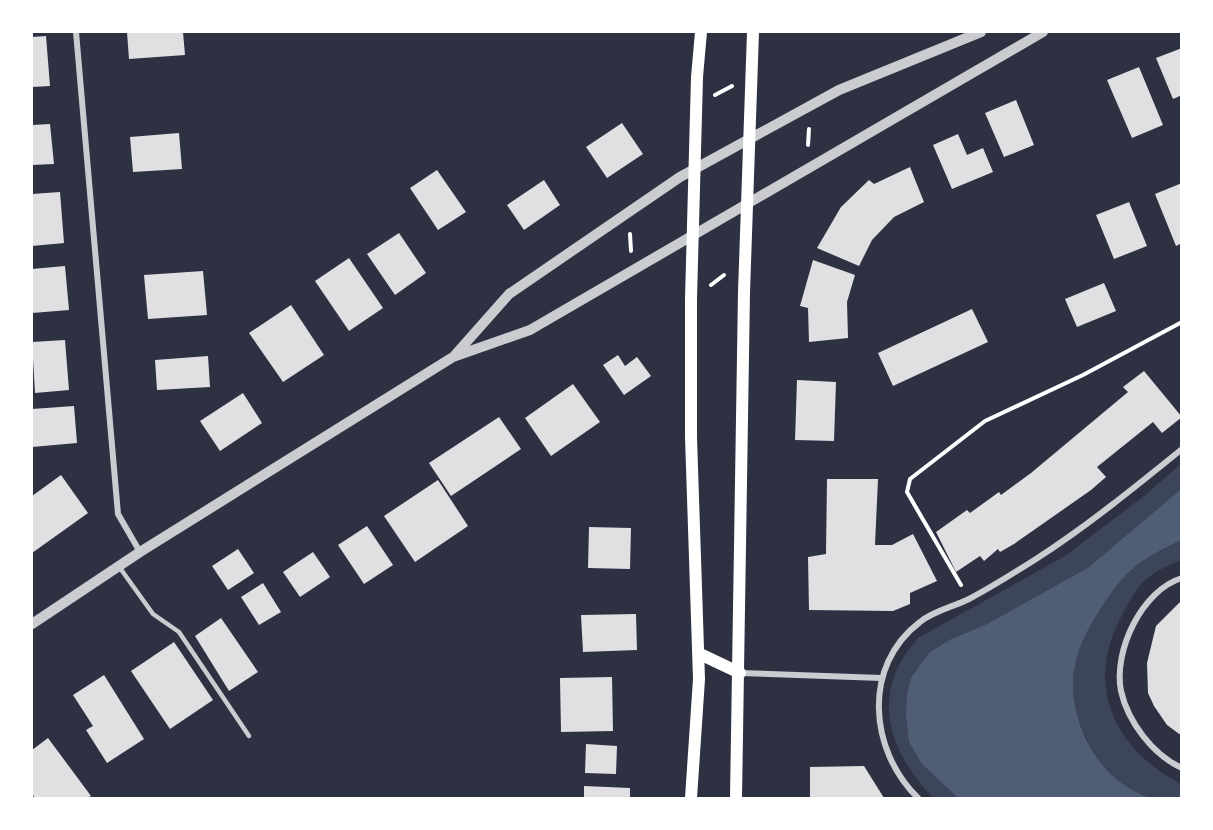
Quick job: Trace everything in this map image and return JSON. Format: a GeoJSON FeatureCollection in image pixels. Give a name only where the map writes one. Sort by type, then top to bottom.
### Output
{"type":"FeatureCollection","features":[{"type":"Feature","properties":{"kind":"main road"},"geometry":{"type":"LineString","coordinates":[[691,798],[699,654],[691,437],[691,299],[696,105],[701,32]]}},
{"type":"Feature","properties":{"kind":"main road"},"geometry":{"type":"LineString","coordinates":[[736,798],[740,673],[739,553],[745,261],[753,32]]}},
{"type":"Feature","properties":{"kind":"main road"},"geometry":{"type":"LineString","coordinates":[[699,654],[740,673]]}},
{"type":"Feature","properties":{"kind":"street"},"geometry":{"type":"LineString","coordinates":[[76,32],[118,514],[140,552]]}},
{"type":"Feature","properties":{"kind":"street"},"geometry":{"type":"LineString","coordinates":[[453,357],[509,294],[629,210],[694,170],[839,90],[981,32]]}},
{"type":"Feature","properties":{"kind":"street"},"geometry":{"type":"LineString","coordinates":[[32,624],[140,552],[453,357],[530,330],[807,167],[1043,32]]}},
{"type":"Feature","properties":{"kind":"street"},"geometry":{"type":"LineString","coordinates":[[918,798],[893,766],[877,711],[881,678],[890,656],[903,637],[921,620],[969,598],[1072,536],[1182,449]]}},
{"type":"Feature","properties":{"kind":"street"},"geometry":{"type":"LineString","coordinates":[[1182,578],[1171,581],[1152,596],[1135,621],[1122,654],[1121,691],[1136,726],[1166,761],[1182,768]]}},
{"type":"Feature","properties":{"kind":"street"},"geometry":{"type":"LineString","coordinates":[[740,673],[881,678]]}},
{"type":"Feature","properties":{"kind":"lane"},"geometry":{"type":"LineString","coordinates":[[118,566],[153,614],[179,632],[249,736]]}},
{"type":"Feature","properties":{"kind":"path"},"geometry":{"type":"LineString","coordinates":[[696,105],[752,76]]}},
{"type":"Feature","properties":{"kind":"path"},"geometry":{"type":"LineString","coordinates":[[807,167],[810,106]]}},
{"type":"Feature","properties":{"kind":"path"},"geometry":{"type":"LineString","coordinates":[[629,210],[632,270]]}},
{"type":"Feature","properties":{"kind":"path"},"geometry":{"type":"LineString","coordinates":[[691,299],[745,261]]}},
{"type":"Feature","properties":{"kind":"path"},"geometry":{"type":"LineString","coordinates":[[969,598],[907,492],[910,479],[985,421],[1083,375],[1182,322]]}},
{"type":"Feature","properties":{"kind":"shaded area"},"geometry":{"type":"Polygon","coordinates":[[[1181,464],[1181,489],[1089,567],[987,624],[951,639],[930,652],[909,742],[923,764],[958,798],[933,798],[904,760],[895,740],[890,720],[889,699],[893,679],[903,658],[918,638],[1065,556],[1144,496],[1181,464]]]}},
{"type":"Feature","properties":{"kind":"shaded area"},"geometry":{"type":"Polygon","coordinates":[[[1181,489],[1181,540],[1142,562],[1117,585],[1089,627],[1076,659],[1074,674],[1075,706],[1087,741],[1093,751],[1105,769],[1121,783],[1150,798],[958,798],[922,764],[909,742],[906,715],[907,694],[911,678],[920,665],[930,652],[951,639],[987,624],[1089,567],[1181,489]]]}},
{"type":"Feature","properties":{"kind":"shaded area"},"geometry":{"type":"Polygon","coordinates":[[[1181,540],[1181,560],[1159,570],[1144,581],[1133,596],[1110,643],[1105,668],[1106,691],[1112,714],[1123,734],[1158,770],[1181,784],[1181,798],[1154,799],[1140,796],[1122,786],[1100,763],[1078,717],[1072,683],[1074,665],[1087,629],[1108,596],[1137,565],[1181,540]]]}},
{"type":"Feature","properties":{"kind":"building"},"geometry":{"type":"Polygon","coordinates":[[[127,32],[183,32],[185,55],[129,59],[127,32]]]}},
{"type":"Feature","properties":{"kind":"building"},"geometry":{"type":"Polygon","coordinates":[[[46,36],[50,86],[32,87],[32,37],[46,36]]]}},
{"type":"Feature","properties":{"kind":"building"},"geometry":{"type":"Polygon","coordinates":[[[1182,48],[1182,95],[1173,99],[1156,58],[1182,48]]]}},
{"type":"Feature","properties":{"kind":"building"},"geometry":{"type":"Polygon","coordinates":[[[1139,67],[1163,125],[1132,138],[1107,80],[1139,67]]]}},
{"type":"Feature","properties":{"kind":"building"},"geometry":{"type":"Polygon","coordinates":[[[1016,100],[1034,145],[1004,157],[985,113],[1016,100]]]}},
{"type":"Feature","properties":{"kind":"building"},"geometry":{"type":"Polygon","coordinates":[[[622,123],[643,154],[607,178],[586,147],[622,123]]]}},
{"type":"Feature","properties":{"kind":"building"},"geometry":{"type":"Polygon","coordinates":[[[50,124],[54,164],[32,165],[32,125],[50,124]]]}},
{"type":"Feature","properties":{"kind":"building"},"geometry":{"type":"Polygon","coordinates":[[[179,133],[182,169],[133,172],[130,137],[179,133]]]}},
{"type":"Feature","properties":{"kind":"building"},"geometry":{"type":"Polygon","coordinates":[[[958,134],[967,155],[983,148],[993,172],[952,189],[933,145],[958,134]]]}},
{"type":"Feature","properties":{"kind":"building"},"geometry":{"type":"Polygon","coordinates":[[[910,167],[924,202],[894,217],[872,240],[859,266],[817,248],[841,207],[869,180],[874,184],[910,167]]]}},
{"type":"Feature","properties":{"kind":"building"},"geometry":{"type":"Polygon","coordinates":[[[437,170],[466,212],[438,230],[410,188],[437,170]]]}},
{"type":"Feature","properties":{"kind":"building"},"geometry":{"type":"Polygon","coordinates":[[[544,180],[560,205],[524,230],[507,205],[544,180]]]}},
{"type":"Feature","properties":{"kind":"building"},"geometry":{"type":"Polygon","coordinates":[[[1182,183],[1182,243],[1176,246],[1155,194],[1182,183]]]}},
{"type":"Feature","properties":{"kind":"building"},"geometry":{"type":"Polygon","coordinates":[[[60,192],[64,243],[32,246],[32,194],[60,192]]]}},
{"type":"Feature","properties":{"kind":"building"},"geometry":{"type":"Polygon","coordinates":[[[1129,202],[1147,246],[1114,259],[1096,215],[1129,202]]]}},
{"type":"Feature","properties":{"kind":"building"},"geometry":{"type":"Polygon","coordinates":[[[399,233],[426,273],[395,295],[367,254],[399,233]]]}},
{"type":"Feature","properties":{"kind":"building"},"geometry":{"type":"Polygon","coordinates":[[[349,258],[383,308],[349,331],[315,281],[349,258]]]}},
{"type":"Feature","properties":{"kind":"building"},"geometry":{"type":"Polygon","coordinates":[[[813,260],[855,275],[847,302],[848,338],[809,342],[808,308],[800,306],[813,260]]]}},
{"type":"Feature","properties":{"kind":"building"},"geometry":{"type":"Polygon","coordinates":[[[65,266],[69,310],[32,313],[32,269],[65,266]]]}},
{"type":"Feature","properties":{"kind":"building"},"geometry":{"type":"Polygon","coordinates":[[[203,271],[207,315],[148,319],[144,275],[203,271]]]}},
{"type":"Feature","properties":{"kind":"building"},"geometry":{"type":"Polygon","coordinates":[[[1104,283],[1116,311],[1077,327],[1065,299],[1104,283]]]}},
{"type":"Feature","properties":{"kind":"building"},"geometry":{"type":"Polygon","coordinates":[[[291,305],[324,355],[283,382],[249,333],[291,305]]]}},
{"type":"Feature","properties":{"kind":"building"},"geometry":{"type":"Polygon","coordinates":[[[972,309],[988,342],[893,386],[878,353],[972,309]]]}},
{"type":"Feature","properties":{"kind":"building"},"geometry":{"type":"Polygon","coordinates":[[[65,340],[69,390],[35,393],[32,342],[65,340]]]}},
{"type":"Feature","properties":{"kind":"building"},"geometry":{"type":"Polygon","coordinates":[[[618,355],[625,366],[637,357],[651,376],[624,395],[603,365],[618,355]]]}},
{"type":"Feature","properties":{"kind":"building"},"geometry":{"type":"Polygon","coordinates":[[[208,356],[210,387],[157,390],[155,360],[208,356]]]}},
{"type":"Feature","properties":{"kind":"building"},"geometry":{"type":"Polygon","coordinates":[[[1144,371],[1182,417],[1162,433],[1153,422],[1097,467],[1106,477],[1091,490],[1014,544],[1000,552],[998,549],[984,561],[980,556],[956,572],[936,532],[967,510],[970,513],[999,492],[1001,495],[1031,473],[1128,392],[1123,387],[1144,371]]]}},
{"type":"Feature","properties":{"kind":"building"},"geometry":{"type":"Polygon","coordinates":[[[797,380],[836,382],[834,441],[795,440],[797,380]]]}},
{"type":"Feature","properties":{"kind":"building"},"geometry":{"type":"Polygon","coordinates":[[[573,384],[600,422],[551,456],[525,418],[573,384]]]}},
{"type":"Feature","properties":{"kind":"building"},"geometry":{"type":"Polygon","coordinates":[[[243,393],[262,423],[220,451],[200,421],[243,393]]]}},
{"type":"Feature","properties":{"kind":"building"},"geometry":{"type":"Polygon","coordinates":[[[74,406],[77,443],[32,447],[32,409],[74,406]]]}},
{"type":"Feature","properties":{"kind":"building"},"geometry":{"type":"Polygon","coordinates":[[[499,417],[521,449],[451,496],[429,463],[499,417]]]}},
{"type":"Feature","properties":{"kind":"building"},"geometry":{"type":"Polygon","coordinates":[[[61,475],[88,513],[32,553],[32,496],[61,475]]]}},
{"type":"Feature","properties":{"kind":"building"},"geometry":{"type":"Polygon","coordinates":[[[827,479],[878,479],[875,545],[892,545],[913,534],[937,581],[910,593],[910,604],[893,611],[809,610],[808,557],[826,554],[827,479]]]}},
{"type":"Feature","properties":{"kind":"building"},"geometry":{"type":"Polygon","coordinates":[[[438,480],[468,526],[415,562],[384,516],[438,480]]]}},
{"type":"Feature","properties":{"kind":"building"},"geometry":{"type":"Polygon","coordinates":[[[367,526],[393,565],[364,584],[338,545],[367,526]]]}},
{"type":"Feature","properties":{"kind":"building"},"geometry":{"type":"Polygon","coordinates":[[[589,527],[631,528],[630,569],[588,568],[589,527]]]}},
{"type":"Feature","properties":{"kind":"building"},"geometry":{"type":"Polygon","coordinates":[[[238,549],[254,573],[228,590],[212,566],[238,549]]]}},
{"type":"Feature","properties":{"kind":"building"},"geometry":{"type":"Polygon","coordinates":[[[313,552],[330,577],[300,597],[283,572],[313,552]]]}},
{"type":"Feature","properties":{"kind":"building"},"geometry":{"type":"Polygon","coordinates":[[[263,583],[281,612],[259,625],[241,597],[263,583]]]}},
{"type":"Feature","properties":{"kind":"building"},"geometry":{"type":"Polygon","coordinates":[[[1182,600],[1182,736],[1167,725],[1154,706],[1148,693],[1147,663],[1156,626],[1182,600]]]}},
{"type":"Feature","properties":{"kind":"building"},"geometry":{"type":"Polygon","coordinates":[[[636,614],[637,650],[583,652],[581,615],[636,614]]]}},
{"type":"Feature","properties":{"kind":"building"},"geometry":{"type":"Polygon","coordinates":[[[221,618],[258,672],[229,691],[195,636],[221,618]]]}},
{"type":"Feature","properties":{"kind":"building"},"geometry":{"type":"Polygon","coordinates":[[[174,642],[213,700],[170,729],[131,671],[174,642]]]}},
{"type":"Feature","properties":{"kind":"building"},"geometry":{"type":"Polygon","coordinates":[[[104,675],[144,739],[107,763],[86,730],[93,726],[73,695],[104,675]]]}},
{"type":"Feature","properties":{"kind":"building"},"geometry":{"type":"Polygon","coordinates":[[[612,677],[613,731],[561,732],[560,678],[612,677]]]}},
{"type":"Feature","properties":{"kind":"building"},"geometry":{"type":"Polygon","coordinates":[[[48,738],[91,796],[87,798],[35,798],[32,794],[32,750],[48,738]]]}},
{"type":"Feature","properties":{"kind":"building"},"geometry":{"type":"Polygon","coordinates":[[[586,744],[617,746],[616,774],[585,773],[586,744]]]}},
{"type":"Feature","properties":{"kind":"building"},"geometry":{"type":"Polygon","coordinates":[[[864,766],[884,798],[810,798],[810,767],[864,766]]]}},
{"type":"Feature","properties":{"kind":"building"},"geometry":{"type":"Polygon","coordinates":[[[584,786],[630,788],[630,798],[584,798],[584,786]]]}}]}
